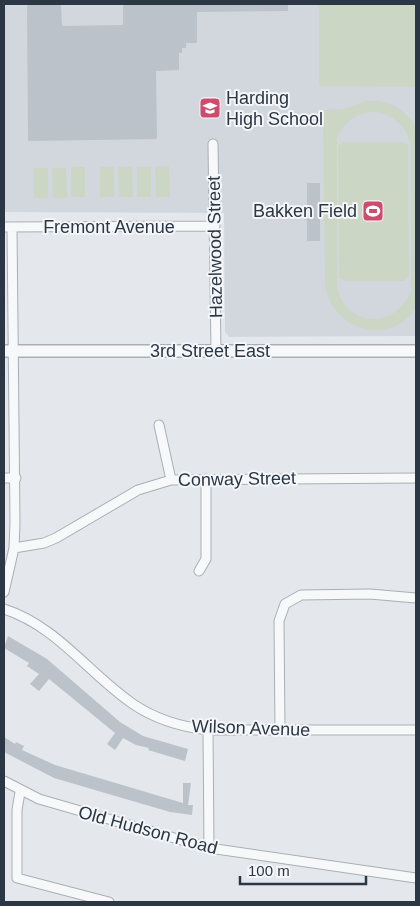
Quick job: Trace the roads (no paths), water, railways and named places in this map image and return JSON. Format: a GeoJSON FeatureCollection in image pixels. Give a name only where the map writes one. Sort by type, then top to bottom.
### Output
{"type":"FeatureCollection","features":[{"type":"Feature","properties":{"kind":"street","name":"Hazelwood Street"},"geometry":{"type":"LineString","coordinates":[[213,144],[216,350]]}},
{"type":"Feature","properties":{"kind":"street","name":"Fremont Avenue"},"geometry":{"type":"LineString","coordinates":[[8,227],[215,226]]}},
{"type":"Feature","properties":{"kind":"street"},"geometry":{"type":"LineString","coordinates":[[4,592],[14,548],[16,478],[8,350],[8,227]]}},
{"type":"Feature","properties":{"kind":"street","name":"3rd Street East"},"geometry":{"type":"LineString","coordinates":[[8,350],[416,351]]}},
{"type":"Feature","properties":{"kind":"street"},"geometry":{"type":"LineString","coordinates":[[158,425],[171,480]]}},
{"type":"Feature","properties":{"kind":"street"},"geometry":{"type":"LineString","coordinates":[[4,478],[16,478]]}},
{"type":"Feature","properties":{"kind":"street","name":"Conway Street"},"geometry":{"type":"LineString","coordinates":[[14,548],[44,543],[56,538],[138,490],[171,480],[416,478]]}},
{"type":"Feature","properties":{"kind":"street"},"geometry":{"type":"LineString","coordinates":[[199,571],[206,560],[206,479]]}},
{"type":"Feature","properties":{"kind":"street"},"geometry":{"type":"LineString","coordinates":[[280,730],[280,621],[282,609],[290,600],[301,595],[315,594],[370,594],[416,598]]}},
{"type":"Feature","properties":{"kind":"street","name":"Wilson Avenue"},"geometry":{"type":"LineString","coordinates":[[4,609],[42,626],[134,704],[167,721],[208,730],[416,730]]}},
{"type":"Feature","properties":{"kind":"street"},"geometry":{"type":"LineString","coordinates":[[208,730],[209,848]]}},
{"type":"Feature","properties":{"kind":"street","name":"Old Hudson Road"},"geometry":{"type":"LineString","coordinates":[[4,781],[20,792],[65,808],[209,848],[416,878]]}},
{"type":"Feature","properties":{"kind":"street"},"geometry":{"type":"LineString","coordinates":[[20,792],[17,810],[17,878],[108,902]]}},
{"type":"Feature","properties":{"kind":"place","name":"Harding High School"},"geometry":{"type":"Point","coordinates":[210,108]}},
{"type":"Feature","properties":{"kind":"place","name":"Bakken Field"},"geometry":{"type":"Point","coordinates":[373,211]}}]}
